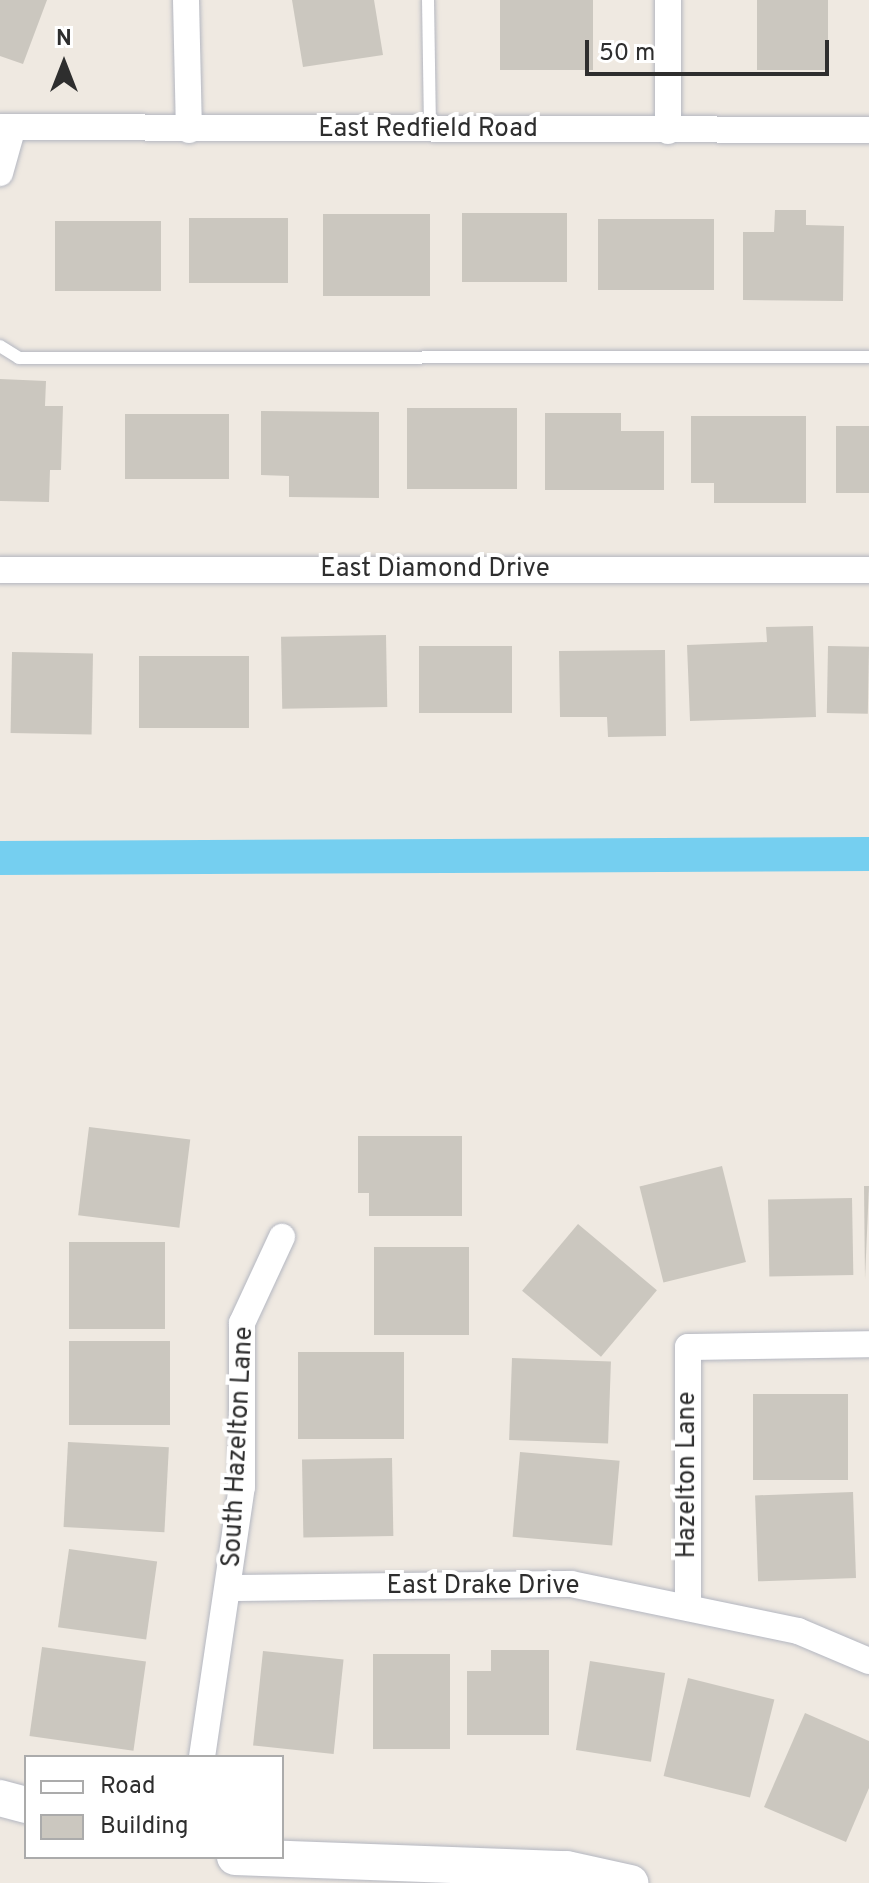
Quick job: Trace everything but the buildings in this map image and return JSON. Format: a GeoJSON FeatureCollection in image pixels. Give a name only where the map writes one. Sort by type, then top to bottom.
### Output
{"type":"FeatureCollection","features":[{"type":"Feature","properties":{"kind":"street"},"geometry":{"type":"LineString","coordinates":[[186,0],[189,130]]}},
{"type":"Feature","properties":{"kind":"street"},"geometry":{"type":"LineString","coordinates":[[668,0],[668,131]]}},
{"type":"Feature","properties":{"kind":"street"},"geometry":{"type":"LineString","coordinates":[[0,173],[6,128]]}},
{"type":"Feature","properties":{"kind":"street","name":"East Redfield Road"},"geometry":{"type":"LineString","coordinates":[[6,128],[869,130]]}},
{"type":"Feature","properties":{"kind":"street","name":"East Diamond Drive"},"geometry":{"type":"LineString","coordinates":[[0,570],[869,570]]}},
{"type":"Feature","properties":{"kind":"street","name":"South Hazelton Lane"},"geometry":{"type":"LineString","coordinates":[[202,1755],[230,1588],[242,1487],[242,1323],[282,1237]]}},
{"type":"Feature","properties":{"kind":"street","name":"Hazelton Lane"},"geometry":{"type":"LineString","coordinates":[[688,1604],[688,1347],[869,1344]]}},
{"type":"Feature","properties":{"kind":"street","name":"East Drake Drive"},"geometry":{"type":"LineString","coordinates":[[230,1588],[571,1584],[688,1604],[798,1631],[869,1661]]}},
{"type":"Feature","properties":{"kind":"street"},"geometry":{"type":"LineString","coordinates":[[261,1859],[454,1874],[567,1869],[630,1883]]}},
{"type":"Feature","properties":{"kind":"lane"},"geometry":{"type":"LineString","coordinates":[[428,0],[430,130]]}},
{"type":"Feature","properties":{"kind":"lane"},"geometry":{"type":"LineString","coordinates":[[0,346],[19,358],[869,357]]}},
{"type":"Feature","properties":{"kind":"waterway"},"geometry":{"type":"LineString","coordinates":[[0,858],[869,854]]}}]}
